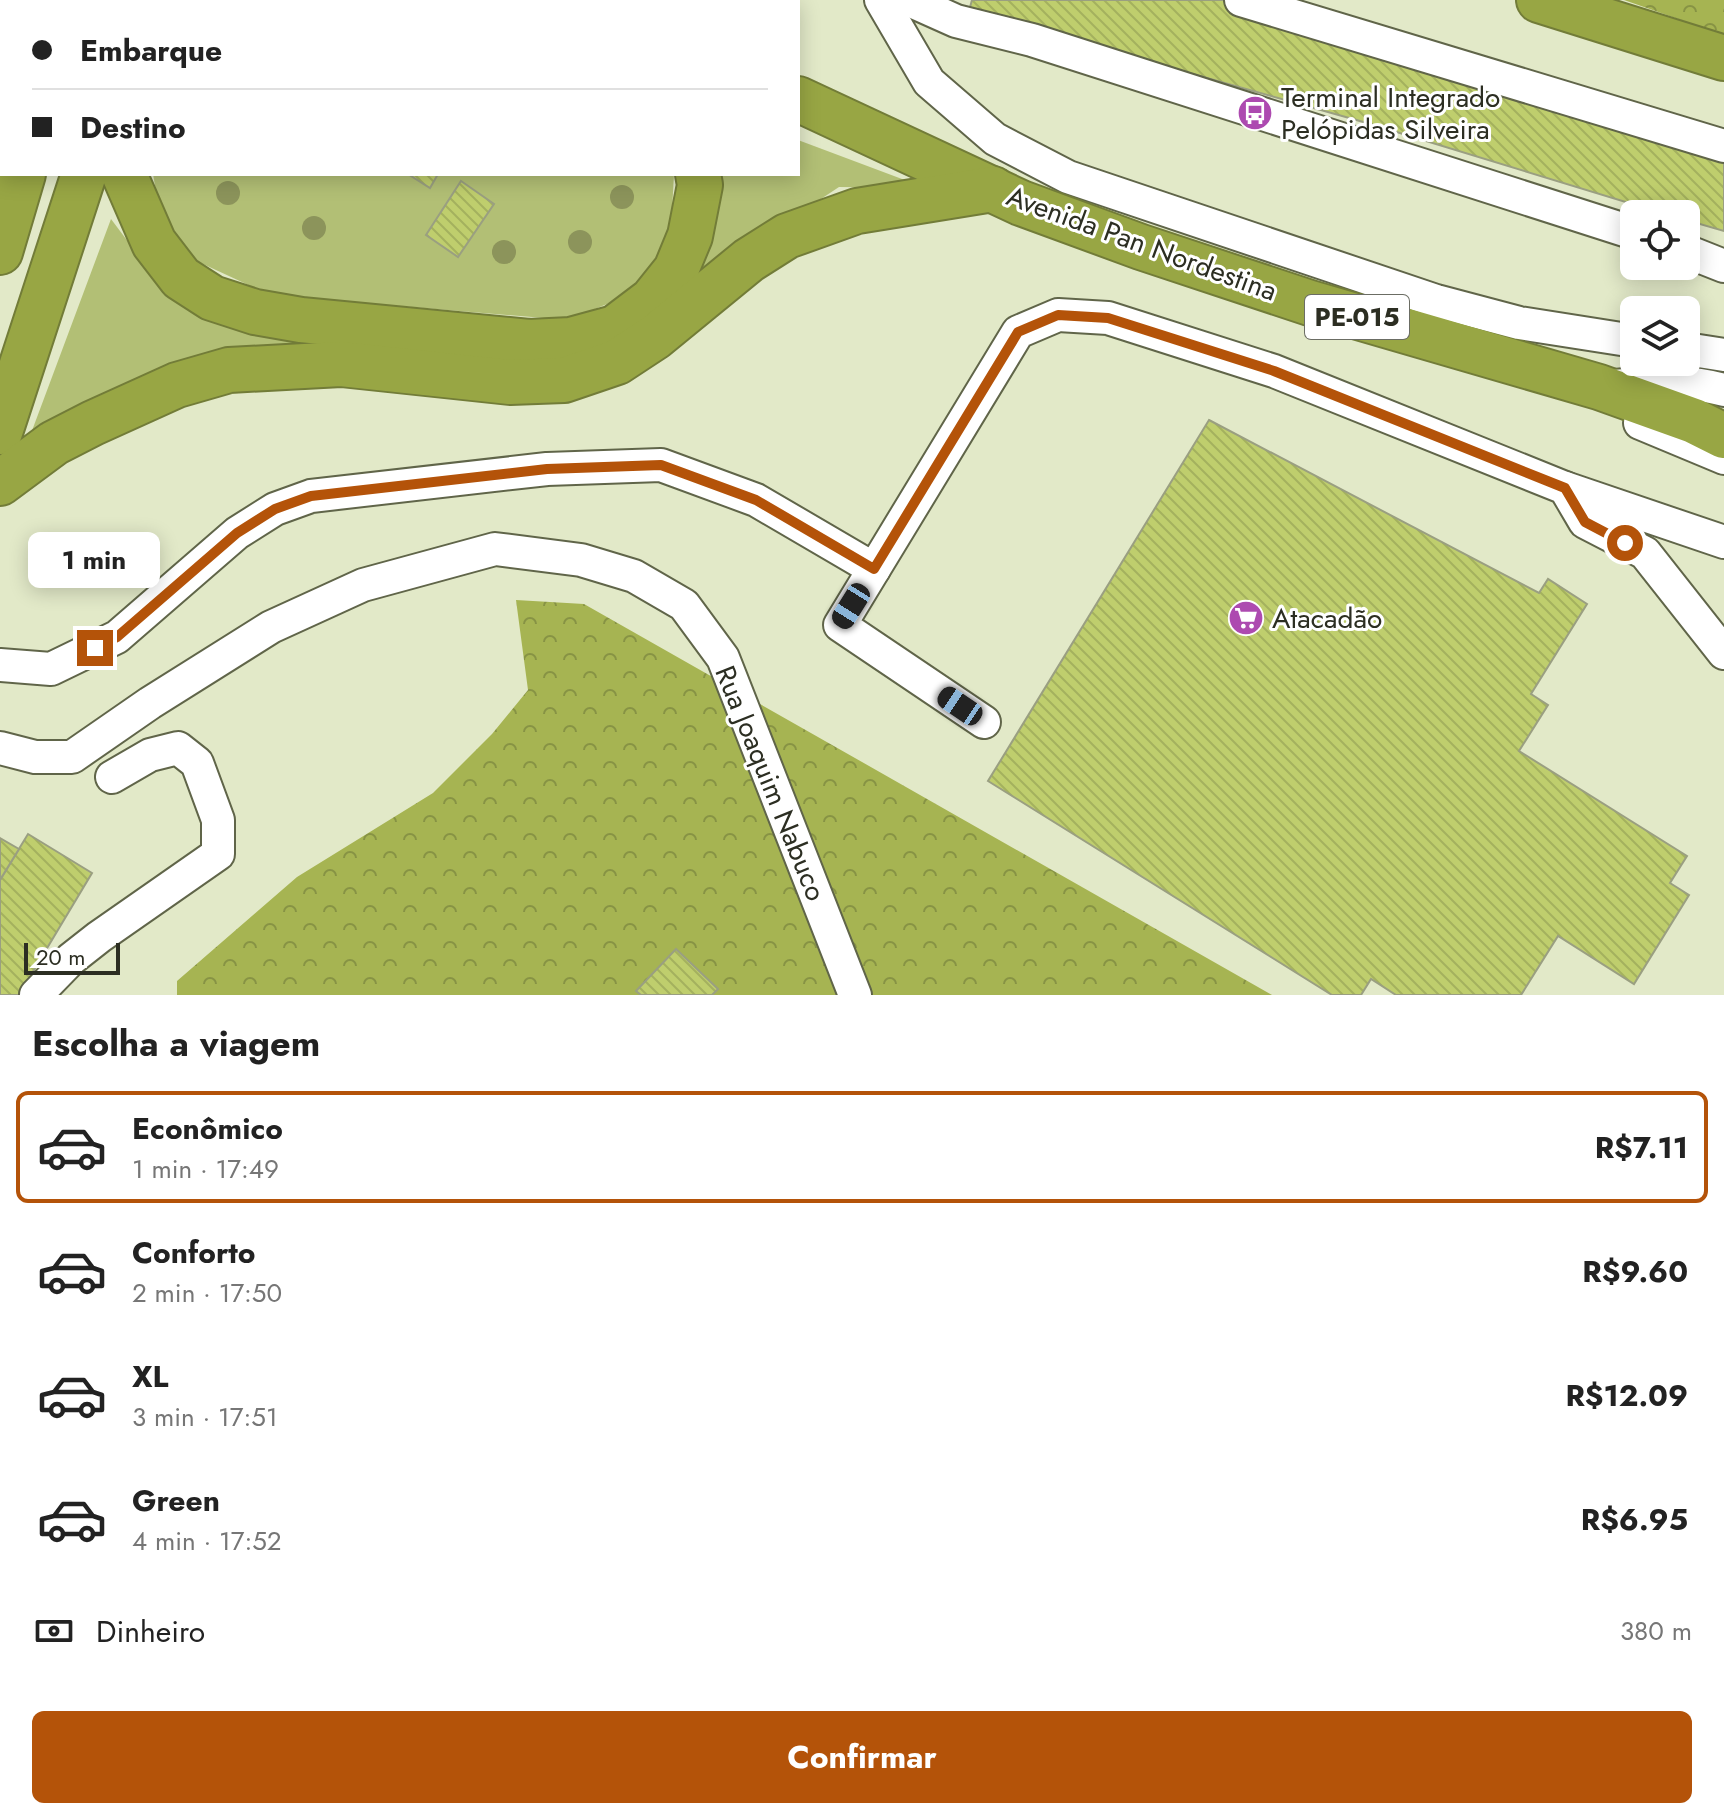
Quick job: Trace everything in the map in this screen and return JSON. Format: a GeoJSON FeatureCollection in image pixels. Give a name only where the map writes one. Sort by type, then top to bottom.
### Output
{"type":"FeatureCollection","features":[{"type":"Feature","properties":{"kind":"highway"},"geometry":{"type":"LineString","coordinates":[[1539,0],[1724,58]]}},
{"type":"Feature","properties":{"kind":"highway","name":"Avenida Pan Nordestina"},"geometry":{"type":"LineString","coordinates":[[800,100],[1021,203],[1155,252],[1310,303],[1599,387],[1694,421],[1724,436]]}},
{"type":"Feature","properties":{"kind":"highway"},"geometry":{"type":"LineString","coordinates":[[0,252],[22,176]]}},
{"type":"Feature","properties":{"kind":"highway"},"geometry":{"type":"LineString","coordinates":[[0,432],[83,176]]}},
{"type":"Feature","properties":{"kind":"highway"},"geometry":{"type":"LineString","coordinates":[[125,176],[154,243],[181,278],[212,298],[255,312],[301,320],[529,342],[571,340],[615,328],[652,300],[676,270],[690,236],[700,185],[698,176]]}},
{"type":"Feature","properties":{"kind":"highway"},"geometry":{"type":"LineString","coordinates":[[0,483],[54,443],[119,410],[177,385],[229,370],[341,364],[510,382],[564,380],[617,362],[655,337],[749,260],[787,236],[857,211],[993,189]]}},
{"type":"Feature","properties":{"kind":"street"},"geometry":{"type":"LineString","coordinates":[[881,0],[929,82],[995,139],[1068,177],[1436,301],[1519,323],[1620,339]]}},
{"type":"Feature","properties":{"kind":"street"},"geometry":{"type":"LineString","coordinates":[[909,0],[956,21],[1032,40],[1620,229]]}},
{"type":"Feature","properties":{"kind":"street"},"geometry":{"type":"LineString","coordinates":[[1241,0],[1724,146]]}},
{"type":"Feature","properties":{"kind":"street"},"geometry":{"type":"LineString","coordinates":[[1700,257],[1724,266]]}},
{"type":"Feature","properties":{"kind":"street"},"geometry":{"type":"LineString","coordinates":[[984,722],[840,625],[1018,332],[1058,315],[1108,318],[1274,371],[1565,488],[1724,542]]}},
{"type":"Feature","properties":{"kind":"street"},"geometry":{"type":"LineString","coordinates":[[1427,337],[1489,372],[1626,417],[1724,458]]}},
{"type":"Feature","properties":{"kind":"street"},"geometry":{"type":"LineString","coordinates":[[1700,351],[1724,355]]}},
{"type":"Feature","properties":{"kind":"street"},"geometry":{"type":"LineString","coordinates":[[1599,387],[1663,383],[1707,385],[1724,390]]}},
{"type":"Feature","properties":{"kind":"street"},"geometry":{"type":"LineString","coordinates":[[0,665],[51,669],[117,637],[237,533],[275,509],[311,496],[547,469],[661,465],[756,500],[874,569]]}},
{"type":"Feature","properties":{"kind":"street"},"geometry":{"type":"LineString","coordinates":[[1565,488],[1585,522],[1645,553],[1724,653]]}},
{"type":"Feature","properties":{"kind":"street","name":"Rua Joaquim Nabuco"},"geometry":{"type":"LineString","coordinates":[[0,748],[35,757],[72,757],[150,703],[271,627],[363,585],[495,549],[581,560],[634,576],[684,605],[723,658],[855,995]]}},
{"type":"Feature","properties":{"kind":"street"},"geometry":{"type":"LineString","coordinates":[[36,995],[71,959],[99,937],[218,854],[218,820],[197,763],[178,748],[150,755],[112,777]]}},
{"type":"Feature","properties":{"kind":"green space"},"geometry":{"type":"Polygon","coordinates":[[[1624,0],[1724,0],[1724,35],[1624,0]]]}},
{"type":"Feature","properties":{"kind":"green space"},"geometry":{"type":"Polygon","coordinates":[[[800,141],[926,188],[839,187],[765,236],[644,335],[332,355],[30,436],[111,219],[165,291],[617,334],[707,176],[800,176],[800,141]]]}},
{"type":"Feature","properties":{"kind":"green space"},"geometry":{"type":"Polygon","coordinates":[[[153,176],[674,176],[671,229],[644,281],[607,304],[568,320],[304,298],[257,289],[190,258],[158,203],[153,176]]]}},
{"type":"Feature","properties":{"kind":"green space"},"geometry":{"type":"Polygon","coordinates":[[[516,600],[584,604],[1272,995],[177,995],[177,981],[297,877],[433,793],[492,734],[528,690],[516,600]]]}},
{"type":"Feature","properties":{"kind":"building"},"geometry":{"type":"Polygon","coordinates":[[[972,0],[1231,0],[1724,149],[1724,231],[1700,224],[1700,200],[1620,200],[1367,123],[969,11],[972,0]]]}},
{"type":"Feature","properties":{"kind":"building"},"geometry":{"type":"Polygon","coordinates":[[[411,176],[437,176],[430,188],[411,176]]]}},
{"type":"Feature","properties":{"kind":"building"},"geometry":{"type":"Polygon","coordinates":[[[461,181],[494,204],[458,257],[426,235],[461,181]]]}},
{"type":"Feature","properties":{"kind":"building"},"geometry":{"type":"Polygon","coordinates":[[[1209,420],[1539,593],[1548,579],[1587,604],[1531,694],[1548,705],[1519,751],[1687,856],[1670,883],[1689,895],[1634,984],[1558,936],[1521,995],[1396,995],[1371,979],[1361,995],[1332,995],[988,781],[1209,420]]]}},
{"type":"Feature","properties":{"kind":"building"},"geometry":{"type":"Polygon","coordinates":[[[28,834],[92,873],[19,995],[0,995],[0,880],[28,834]]]}},
{"type":"Feature","properties":{"kind":"building"},"geometry":{"type":"Polygon","coordinates":[[[0,838],[19,849],[0,880],[0,838]]]}},
{"type":"Feature","properties":{"kind":"building"},"geometry":{"type":"Polygon","coordinates":[[[676,949],[718,989],[712,995],[641,995],[636,991],[676,949]]]}},
{"type":"Feature","properties":{"kind":"place","name":"Terminal Integrado Pelópidas Silveira"},"geometry":{"type":"Point","coordinates":[1255,113]}},
{"type":"Feature","properties":{"kind":"place","name":"Atacadão"},"geometry":{"type":"Point","coordinates":[1246,618]}},
{"type":"Feature","properties":{"kind":"route"},"geometry":{"type":"LineString","coordinates":[[95,648],[117,637],[237,533],[275,509],[311,496],[547,469],[661,465],[756,500],[874,569],[1018,332],[1058,315],[1108,318],[1274,371],[1565,488],[1585,522],[1625,543]]}}]}
